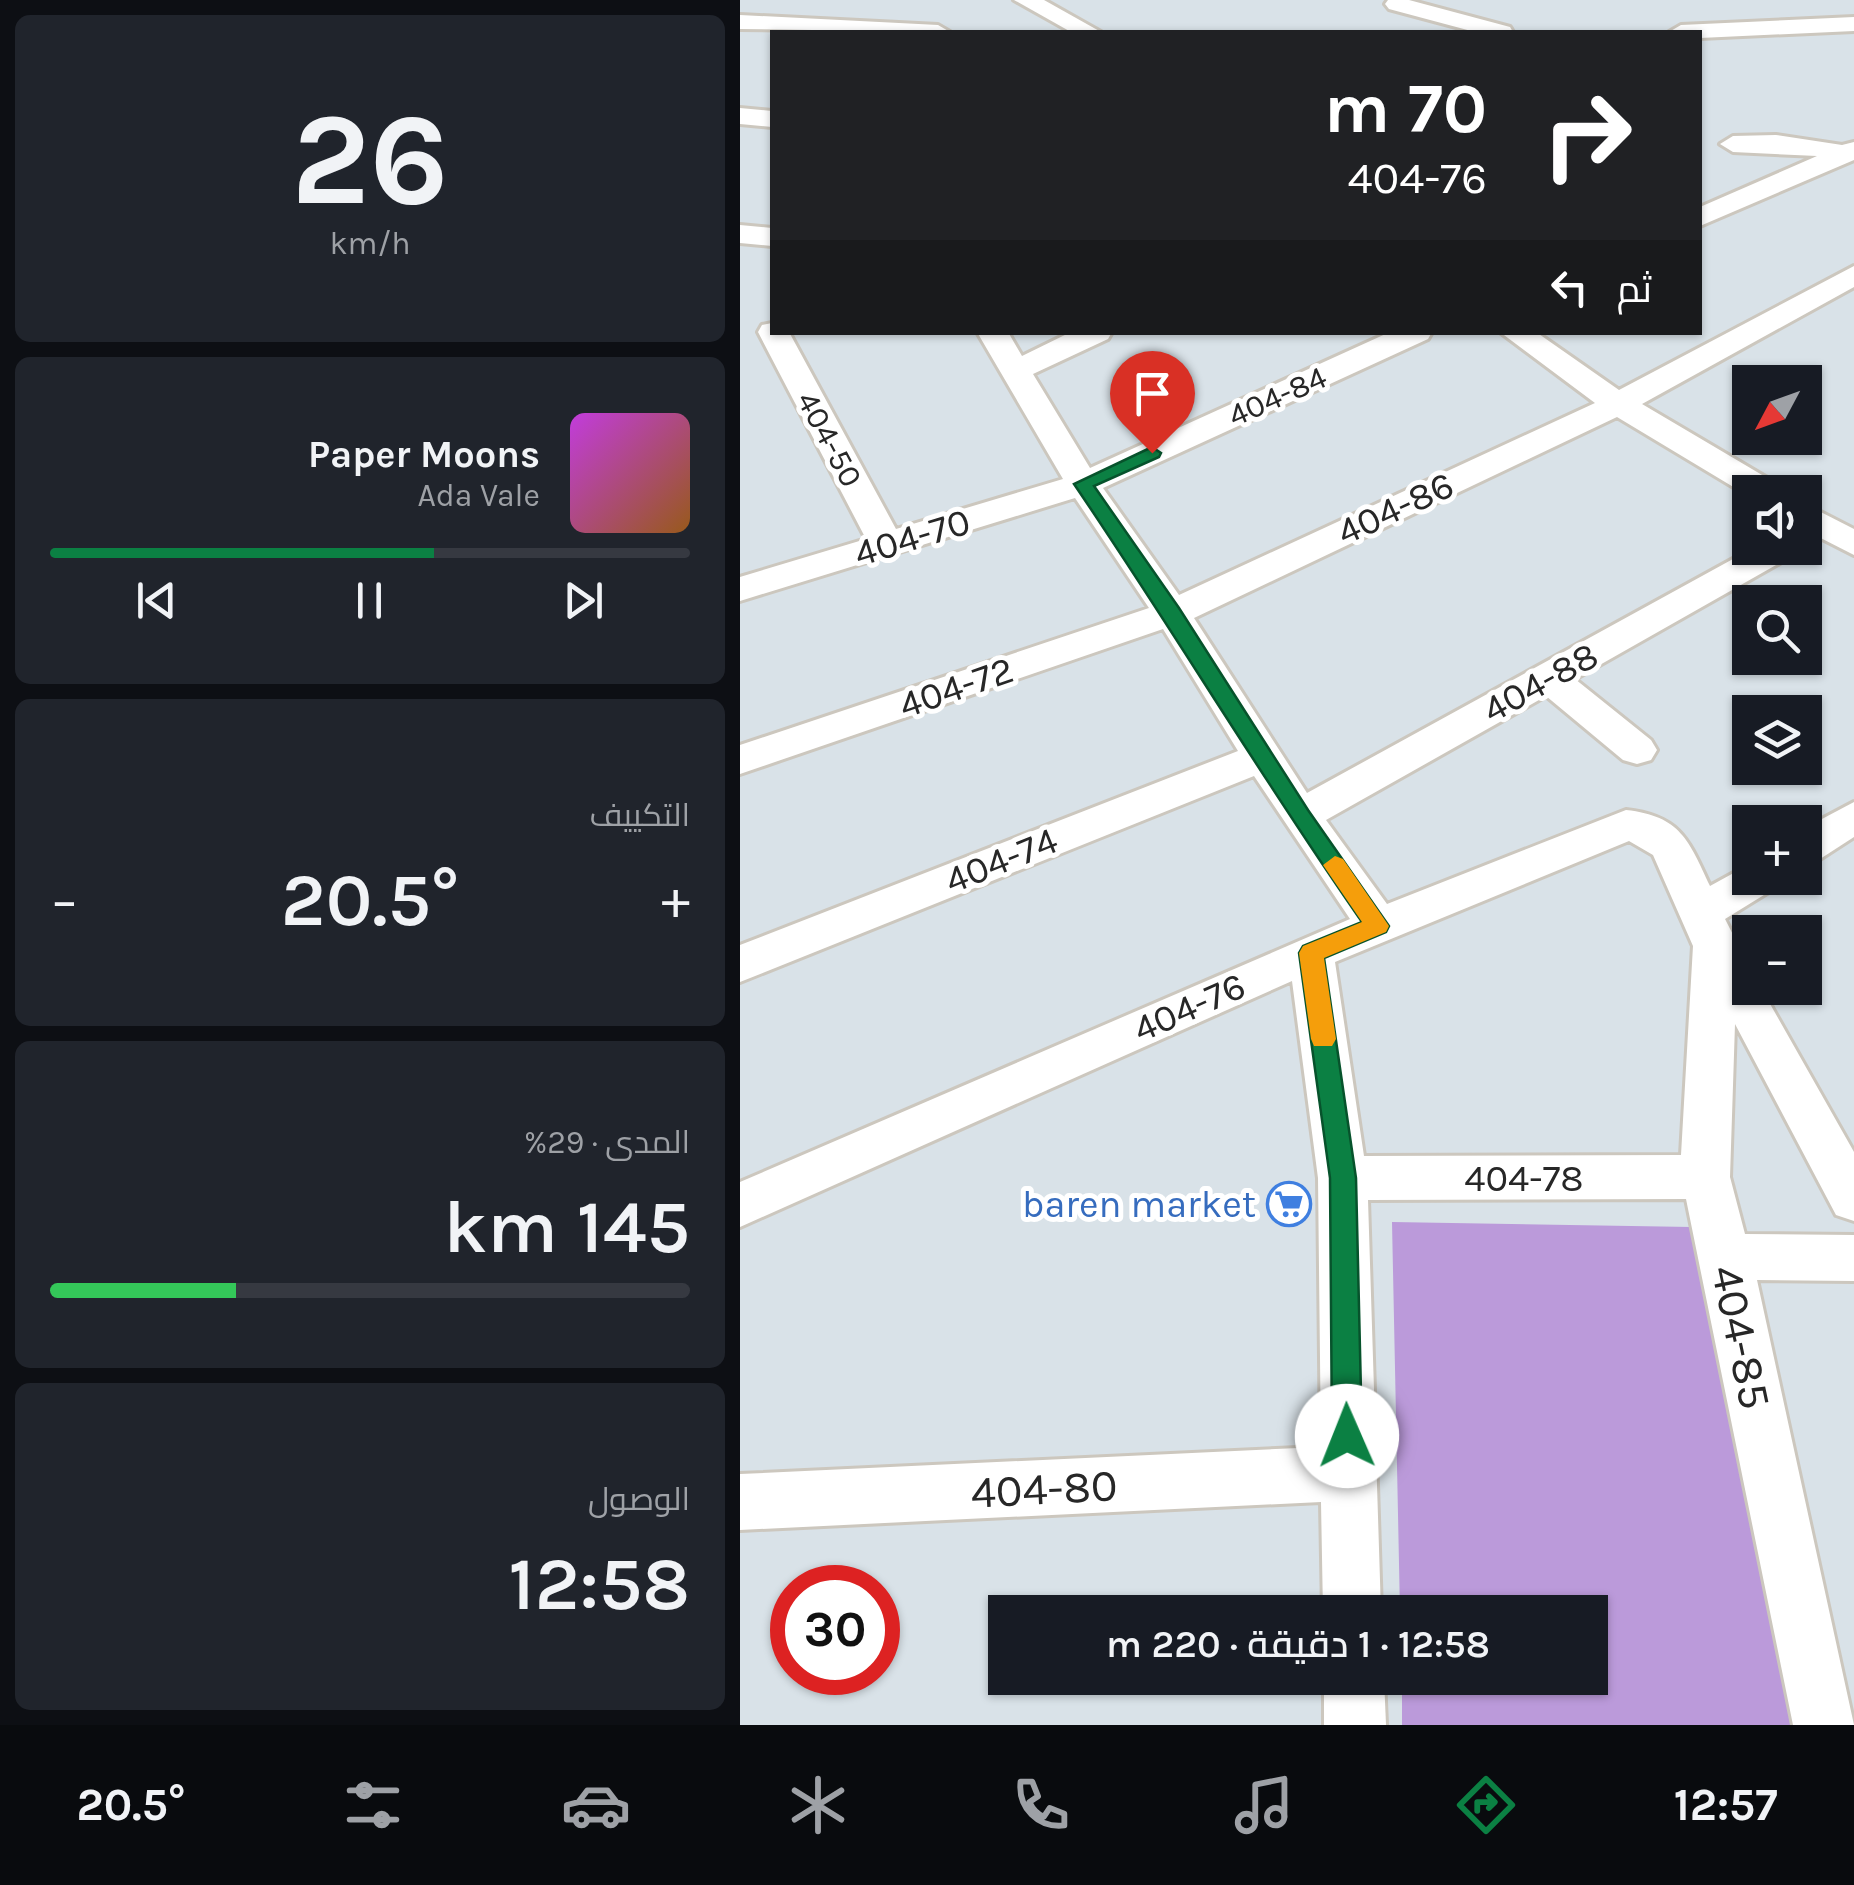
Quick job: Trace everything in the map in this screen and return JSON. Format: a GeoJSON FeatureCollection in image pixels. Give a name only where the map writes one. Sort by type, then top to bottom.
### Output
{"type":"FeatureCollection","features":[{"type":"Feature","properties":{"kind":"street"},"geometry":{"type":"LineString","coordinates":[[1026,0],[1075,30]]}},
{"type":"Feature","properties":{"kind":"street"},"geometry":{"type":"LineString","coordinates":[[1692,0],[1710,31]]}},
{"type":"Feature","properties":{"kind":"street"},"geometry":{"type":"LineString","coordinates":[[1392,30],[1398,2],[1494,30]]}},
{"type":"Feature","properties":{"kind":"street"},"geometry":{"type":"LineString","coordinates":[[740,22],[898,30]]}},
{"type":"Feature","properties":{"kind":"street"},"geometry":{"type":"LineString","coordinates":[[1702,31],[1854,24]]}},
{"type":"Feature","properties":{"kind":"street"},"geometry":{"type":"LineString","coordinates":[[740,116],[770,119]]}},
{"type":"Feature","properties":{"kind":"street"},"geometry":{"type":"LineString","coordinates":[[1733,144],[1796,144],[1850,152]]}},
{"type":"Feature","properties":{"kind":"street"},"geometry":{"type":"LineString","coordinates":[[1702,215],[1850,152]]}},
{"type":"Feature","properties":{"kind":"street"},"geometry":{"type":"LineString","coordinates":[[740,234],[770,237]]}},
{"type":"Feature","properties":{"kind":"street","name":"404-86"},"geometry":{"type":"LineString","coordinates":[[1172,613],[1618,404],[1854,275]]}},
{"type":"Feature","properties":{"kind":"street","name":"404-50"},"geometry":{"type":"LineString","coordinates":[[764,329],[887,545]]}},
{"type":"Feature","properties":{"kind":"street"},"geometry":{"type":"LineString","coordinates":[[994,335],[1083,484],[1172,613],[1300,816],[1378,926]]}},
{"type":"Feature","properties":{"kind":"street"},"geometry":{"type":"LineString","coordinates":[[1017,370],[1091,335]]}},
{"type":"Feature","properties":{"kind":"street","name":"404-84"},"geometry":{"type":"LineString","coordinates":[[1083,484],[1410,335]]}},
{"type":"Feature","properties":{"kind":"street"},"geometry":{"type":"LineString","coordinates":[[1519,335],[1618,404],[1738,475]]}},
{"type":"Feature","properties":{"kind":"street","name":"404-70"},"geometry":{"type":"LineString","coordinates":[[740,589],[1083,484]]}},
{"type":"Feature","properties":{"kind":"street"},"geometry":{"type":"LineString","coordinates":[[1822,519],[1854,504]]}},
{"type":"Feature","properties":{"kind":"street"},"geometry":{"type":"LineString","coordinates":[[1822,529],[1854,544]]}},
{"type":"Feature","properties":{"kind":"street","name":"404-88"},"geometry":{"type":"LineString","coordinates":[[1300,816],[1749,565]]}},
{"type":"Feature","properties":{"kind":"street","name":"404-72"},"geometry":{"type":"LineString","coordinates":[[740,760],[1172,613]]}},
{"type":"Feature","properties":{"kind":"street"},"geometry":{"type":"LineString","coordinates":[[1548,677],[1637,750]]}},
{"type":"Feature","properties":{"kind":"street","name":"404-74"},"geometry":{"type":"LineString","coordinates":[[740,964],[1263,757]]}},
{"type":"Feature","properties":{"kind":"street"},"geometry":{"type":"LineString","coordinates":[[1822,837],[1854,817]]}},
{"type":"Feature","properties":{"kind":"street","name":"404-76"},"geometry":{"type":"LineString","coordinates":[[740,1204],[1311,953],[1626,824],[1644,827],[1670,845],[1708,929]]}},
{"type":"Feature","properties":{"kind":"street"},"geometry":{"type":"LineString","coordinates":[[1741,895],[1708,929],[1854,1199]]}},
{"type":"Feature","properties":{"kind":"street","name":"404-85"},"geometry":{"type":"LineString","coordinates":[[1708,929],[1705,1177],[1726,1257],[1824,1725]]}},
{"type":"Feature","properties":{"kind":"street"},"geometry":{"type":"LineString","coordinates":[[1311,953],[1343,1178],[1352,1595]]}},
{"type":"Feature","properties":{"kind":"street","name":"404-78"},"geometry":{"type":"LineString","coordinates":[[1343,1178],[1705,1177]]}},
{"type":"Feature","properties":{"kind":"street"},"geometry":{"type":"LineString","coordinates":[[1726,1257],[1854,1258]]}},
{"type":"Feature","properties":{"kind":"street","name":"404-80"},"geometry":{"type":"LineString","coordinates":[[740,1502],[1348,1473]]}},
{"type":"Feature","properties":{"kind":"street"},"geometry":{"type":"LineString","coordinates":[[1354,1695],[1355,1725]]}},
{"type":"Feature","properties":{"kind":"shaded area"},"geometry":{"type":"Polygon","coordinates":[[[1392,1222],[1692,1227],[1792,1725],[1402,1725],[1402,1695],[1608,1695],[1608,1595],[1400,1595],[1392,1222]]]}},
{"type":"Feature","properties":{"kind":"slow traffic"},"geometry":{"type":"LineString","coordinates":[[1323,1039],[1311,953],[1378,926],[1335,865]]}},
{"type":"Feature","properties":{"kind":"place","name":"baren market"},"geometry":{"type":"Point","coordinates":[1289,1204]}},
{"type":"Feature","properties":{"kind":"route"},"geometry":{"type":"LineString","coordinates":[[1152,453],[1083,484],[1172,613],[1300,816],[1378,926],[1311,953],[1343,1178],[1347,1436]]}}]}
